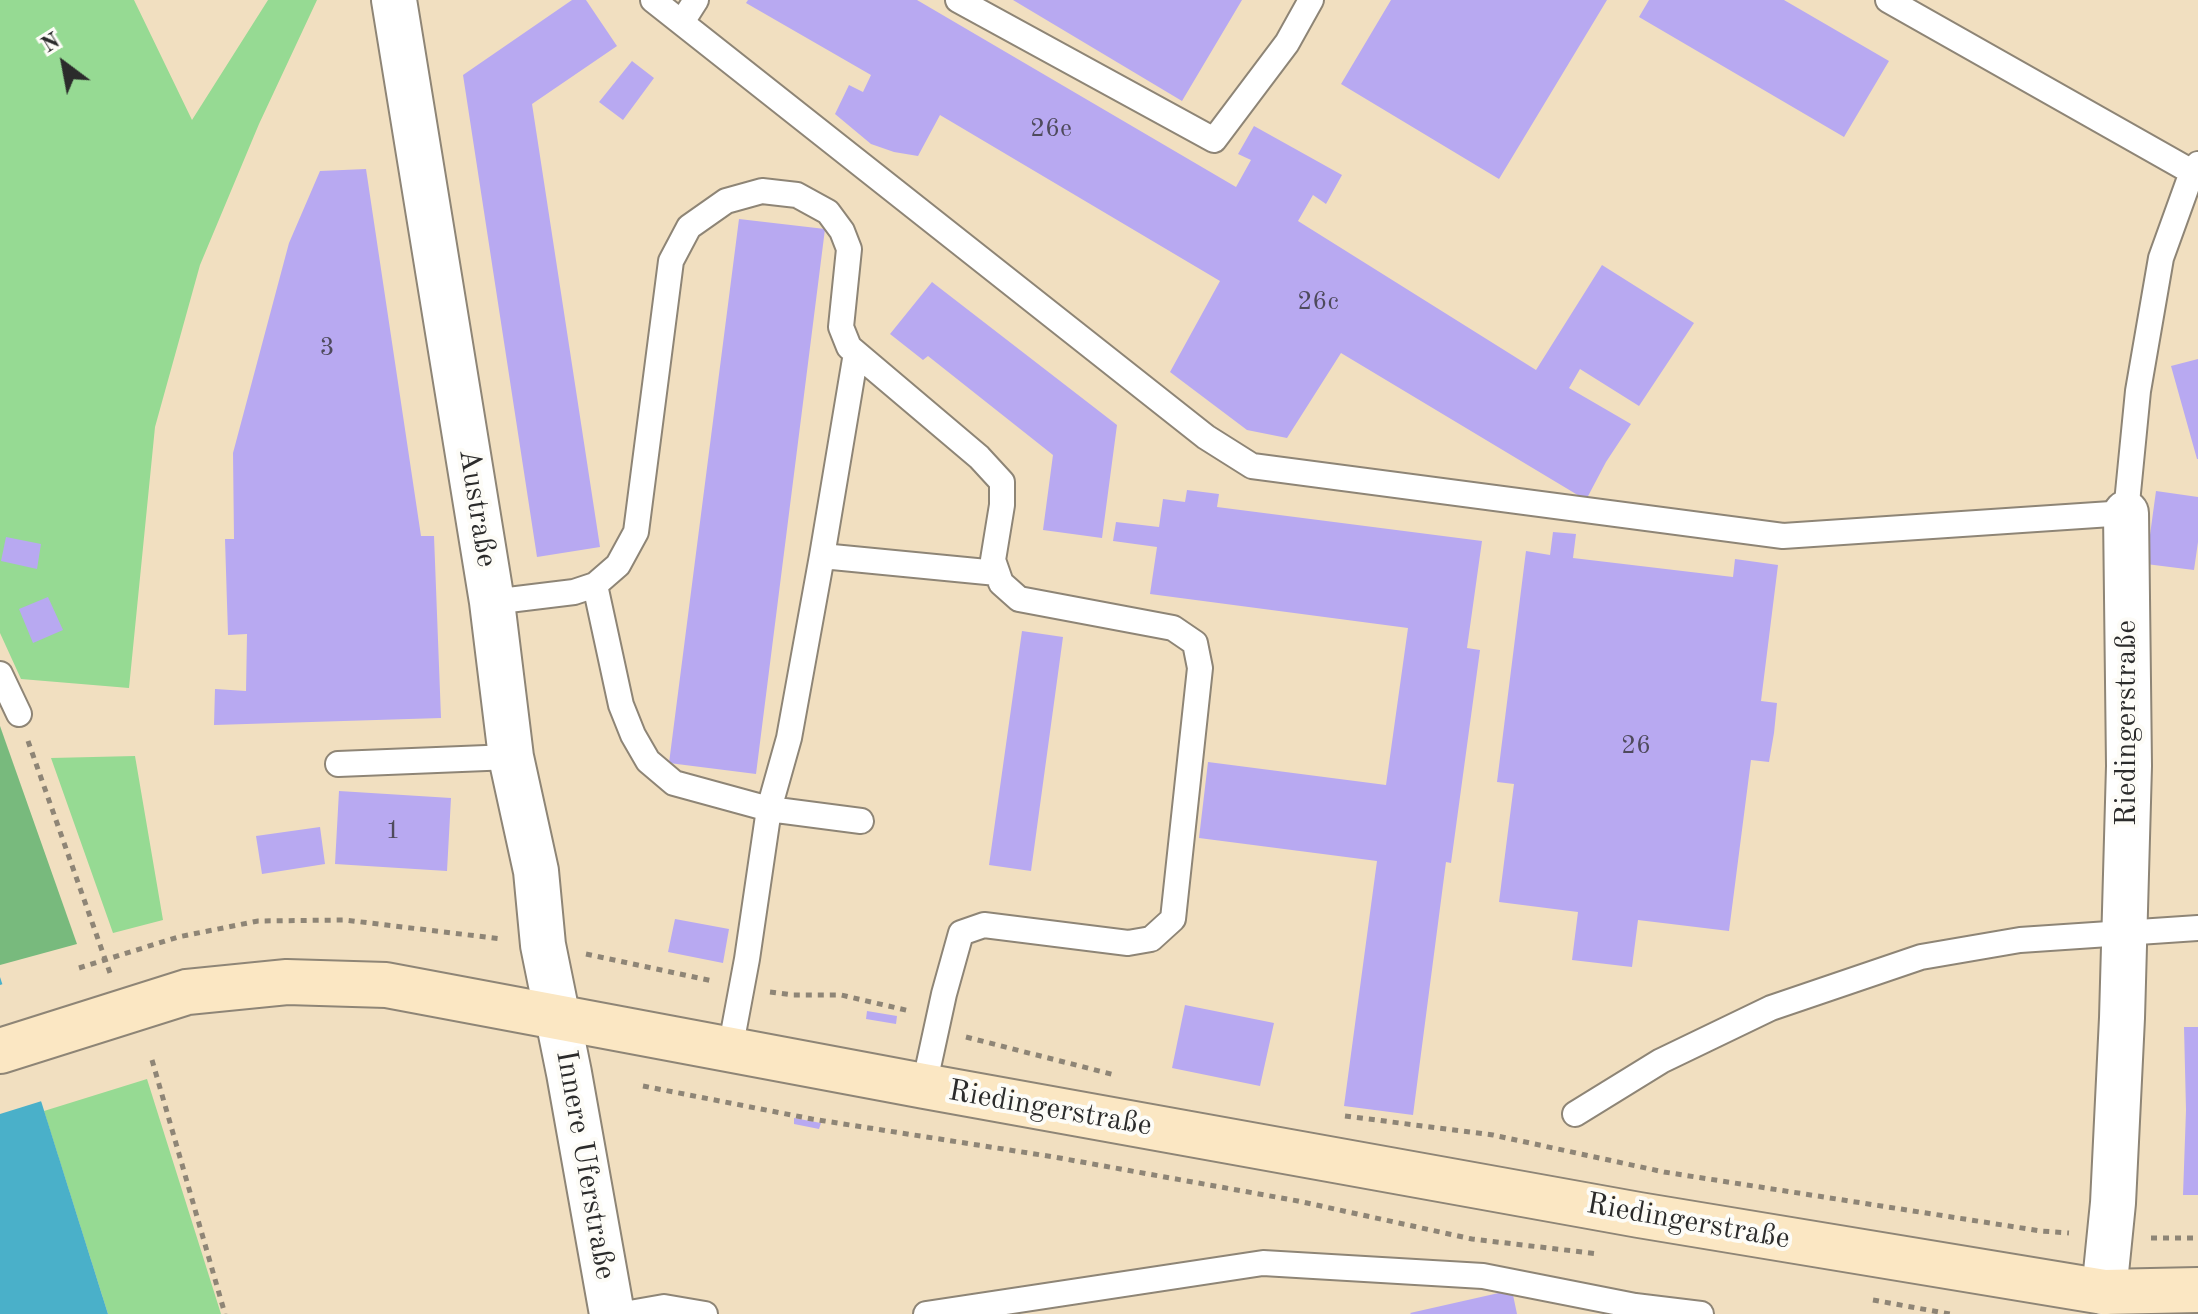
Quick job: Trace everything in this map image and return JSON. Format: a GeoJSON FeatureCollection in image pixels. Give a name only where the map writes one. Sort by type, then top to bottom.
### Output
{"type":"FeatureCollection","features":[{"type":"Feature","properties":{"kind":"main road","name":"Riedingerstraße"},"geometry":{"type":"LineString","coordinates":[[0,1051],[187,992],[287,982],[386,985],[2102,1303],[2198,1290]]}},
{"type":"Feature","properties":{"kind":"street","name":"Austraße"},"geometry":{"type":"LineString","coordinates":[[394,0],[492,602],[511,757],[536,871],[543,945],[558,1016]]}},
{"type":"Feature","properties":{"kind":"street","name":"Riedingerstraße"},"geometry":{"type":"LineString","coordinates":[[2102,1303],[2113,1203],[2122,1018],[2129,766],[2126,513]]}},
{"type":"Feature","properties":{"kind":"street","name":"Innere Uferstraße"},"geometry":{"type":"LineString","coordinates":[[558,1016],[612,1314]]}},
{"type":"Feature","properties":{"kind":"lane"},"geometry":{"type":"LineString","coordinates":[[653,0],[1206,437],[1252,466],[1783,536],[2126,513]]}},
{"type":"Feature","properties":{"kind":"lane"},"geometry":{"type":"LineString","coordinates":[[682,22],[696,0]]}},
{"type":"Feature","properties":{"kind":"lane"},"geometry":{"type":"LineString","coordinates":[[958,0],[1214,140],[1287,43],[1311,0]]}},
{"type":"Feature","properties":{"kind":"lane"},"geometry":{"type":"LineString","coordinates":[[1888,0],[2195,168]]}},
{"type":"Feature","properties":{"kind":"lane","name":"Riedingerstraße"},"geometry":{"type":"LineString","coordinates":[[2126,513],[2138,391],[2161,258],[2195,168]]}},
{"type":"Feature","properties":{"kind":"lane"},"geometry":{"type":"LineString","coordinates":[[492,602],[574,592],[595,585],[618,565],[636,532],[671,261],[689,227],[726,201],[762,191],[797,195],[828,212],[842,231],[849,249],[841,327],[849,347],[979,457],[1002,482],[1002,505],[993,560],[1001,583],[1019,599],[1173,628],[1195,643],[1200,668],[1173,919],[1151,939],[1128,943],[984,925],[961,933],[924,1086]]}},
{"type":"Feature","properties":{"kind":"lane"},"geometry":{"type":"LineString","coordinates":[[730,1050],[769,809],[789,738],[856,353]]}},
{"type":"Feature","properties":{"kind":"lane"},"geometry":{"type":"LineString","coordinates":[[822,556],[997,573]]}},
{"type":"Feature","properties":{"kind":"lane"},"geometry":{"type":"LineString","coordinates":[[595,585],[621,705],[648,761],[674,783],[769,809],[861,821]]}},
{"type":"Feature","properties":{"kind":"lane"},"geometry":{"type":"LineString","coordinates":[[0,674],[19,714]]}},
{"type":"Feature","properties":{"kind":"lane"},"geometry":{"type":"LineString","coordinates":[[338,764],[511,757]]}},
{"type":"Feature","properties":{"kind":"lane"},"geometry":{"type":"LineString","coordinates":[[1575,1114],[1661,1061],[1771,1008],[1921,957],[2020,940],[2198,928]]}},
{"type":"Feature","properties":{"kind":"lane"},"geometry":{"type":"LineString","coordinates":[[926,1314],[1263,1263],[1483,1276],[1635,1306],[1701,1314]]}},
{"type":"Feature","properties":{"kind":"lane"},"geometry":{"type":"LineString","coordinates":[[624,1314],[664,1307],[705,1314]]}},
{"type":"Feature","properties":{"kind":"path"},"geometry":{"type":"LineString","coordinates":[[19,714],[105,959],[109,1016]]}},
{"type":"Feature","properties":{"kind":"path"},"geometry":{"type":"LineString","coordinates":[[79,968],[178,937],[258,921],[345,920],[543,945],[793,995],[841,995],[903,1008],[937,1028],[994,1045],[1127,1078]]}},
{"type":"Feature","properties":{"kind":"path"},"geometry":{"type":"LineString","coordinates":[[152,1060],[225,1314]]}},
{"type":"Feature","properties":{"kind":"path"},"geometry":{"type":"LineString","coordinates":[[643,1086],[812,1119],[1054,1157],[1298,1201],[1472,1239],[1611,1255]]}},
{"type":"Feature","properties":{"kind":"path"},"geometry":{"type":"LineString","coordinates":[[1339,1115],[1493,1135],[1695,1177],[2041,1231],[2198,1238]]}},
{"type":"Feature","properties":{"kind":"path"},"geometry":{"type":"LineString","coordinates":[[1865,1298],[1950,1314]]}},
{"type":"Feature","properties":{"kind":"green space"},"geometry":{"type":"Polygon","coordinates":[[[0,0],[134,0],[192,120],[268,0],[317,0],[259,124],[200,265],[155,427],[129,688],[21,679],[0,633],[0,0]]]}},
{"type":"Feature","properties":{"kind":"green space"},"geometry":{"type":"Polygon","coordinates":[[[0,726],[77,944],[0,965],[0,726]]]}},
{"type":"Feature","properties":{"kind":"green space"},"geometry":{"type":"Polygon","coordinates":[[[135,756],[163,920],[113,933],[51,758],[135,756]]]}},
{"type":"Feature","properties":{"kind":"green space"},"geometry":{"type":"Polygon","coordinates":[[[147,1079],[221,1314],[108,1314],[44,1111],[147,1079]]]}},
{"type":"Feature","properties":{"kind":"water"},"geometry":{"type":"Polygon","coordinates":[[[0,977],[42,1104],[108,1314],[0,1314],[0,977]]]}},
{"type":"Feature","properties":{"kind":"pier"},"geometry":{"type":"Polygon","coordinates":[[[6,983],[45,1100],[0,1114],[0,985],[6,983]]]}},
{"type":"Feature","properties":{"kind":"building"},"geometry":{"type":"Polygon","coordinates":[[[572,0],[586,0],[617,46],[532,104],[600,547],[537,557],[463,75],[572,0]]]}},
{"type":"Feature","properties":{"kind":"building"},"geometry":{"type":"Polygon","coordinates":[[[748,0],[917,0],[1236,187],[1251,160],[1238,154],[1254,126],[1342,175],[1326,204],[1313,195],[1298,221],[1536,370],[1602,265],[1694,323],[1639,406],[1580,369],[1569,388],[1631,424],[1586,500],[1341,353],[1287,438],[1247,430],[1170,372],[1220,281],[940,115],[918,156],[871,144],[835,114],[849,85],[863,92],[871,75],[746,3],[748,0]]]}},
{"type":"Feature","properties":{"kind":"building"},"geometry":{"type":"Polygon","coordinates":[[[1013,0],[1242,0],[1182,101],[1013,0]]]}},
{"type":"Feature","properties":{"kind":"building"},"geometry":{"type":"Polygon","coordinates":[[[1391,0],[1607,0],[1499,179],[1341,84],[1391,0]]]}},
{"type":"Feature","properties":{"kind":"building"},"geometry":{"type":"Polygon","coordinates":[[[1649,0],[1784,0],[1889,61],[1844,137],[1639,17],[1649,0]]]}},
{"type":"Feature","properties":{"kind":"building"},"geometry":{"type":"Polygon","coordinates":[[[632,61],[654,78],[623,120],[599,102],[632,61]]]}},
{"type":"Feature","properties":{"kind":"building"},"geometry":{"type":"Polygon","coordinates":[[[366,169],[421,536],[434,536],[441,718],[214,725],[215,689],[246,691],[247,634],[228,635],[225,539],[234,539],[233,453],[289,243],[320,171],[366,169]]]}},
{"type":"Feature","properties":{"kind":"building"},"geometry":{"type":"Polygon","coordinates":[[[739,219],[825,229],[756,774],[669,763],[739,219]]]}},
{"type":"Feature","properties":{"kind":"building"},"geometry":{"type":"Polygon","coordinates":[[[932,282],[1117,425],[1102,538],[1043,530],[1053,455],[928,356],[923,360],[890,334],[932,282]]]}},
{"type":"Feature","properties":{"kind":"building"},"geometry":{"type":"Polygon","coordinates":[[[2198,359],[2198,459],[2197,459],[2171,366],[2198,359]]]}},
{"type":"Feature","properties":{"kind":"building"},"geometry":{"type":"Polygon","coordinates":[[[1187,490],[1219,494],[1217,507],[1482,541],[1467,648],[1480,650],[1451,863],[1446,862],[1413,1115],[1344,1106],[1377,861],[1199,838],[1208,762],[1386,785],[1408,628],[1150,594],[1157,547],[1113,541],[1116,522],[1159,527],[1163,499],[1185,502],[1187,490]]]}},
{"type":"Feature","properties":{"kind":"building"},"geometry":{"type":"Polygon","coordinates":[[[2156,491],[2198,497],[2198,542],[2194,570],[2146,564],[2156,491]]]}},
{"type":"Feature","properties":{"kind":"building"},"geometry":{"type":"Polygon","coordinates":[[[1553,532],[1576,534],[1573,558],[1733,577],[1735,559],[1778,565],[1761,701],[1777,703],[1774,733],[1769,762],[1751,760],[1729,931],[1638,920],[1632,967],[1572,960],[1578,912],[1499,902],[1514,784],[1497,782],[1526,551],[1550,555],[1553,532]]]}},
{"type":"Feature","properties":{"kind":"building"},"geometry":{"type":"Polygon","coordinates":[[[6,537],[41,544],[37,569],[1,561],[6,537]]]}},
{"type":"Feature","properties":{"kind":"building"},"geometry":{"type":"Polygon","coordinates":[[[48,597],[63,630],[33,643],[19,609],[48,597]]]}},
{"type":"Feature","properties":{"kind":"building"},"geometry":{"type":"Polygon","coordinates":[[[1022,631],[1063,637],[1031,871],[989,865],[1022,631]]]}},
{"type":"Feature","properties":{"kind":"building"},"geometry":{"type":"Polygon","coordinates":[[[339,791],[451,798],[447,871],[335,864],[339,791]]]}},
{"type":"Feature","properties":{"kind":"building"},"geometry":{"type":"Polygon","coordinates":[[[320,827],[325,864],[262,874],[256,836],[320,827]]]}},
{"type":"Feature","properties":{"kind":"building"},"geometry":{"type":"Polygon","coordinates":[[[675,919],[729,929],[723,963],[668,952],[675,919]]]}},
{"type":"Feature","properties":{"kind":"building"},"geometry":{"type":"Polygon","coordinates":[[[1185,1005],[1274,1023],[1260,1086],[1172,1068],[1185,1005]]]}},
{"type":"Feature","properties":{"kind":"building"},"geometry":{"type":"Polygon","coordinates":[[[867,1011],[897,1016],[896,1024],[866,1019],[867,1011]]]}},
{"type":"Feature","properties":{"kind":"building"},"geometry":{"type":"Polygon","coordinates":[[[2184,1027],[2198,1027],[2198,1195],[2183,1195],[2186,1110],[2184,1027]]]}},
{"type":"Feature","properties":{"kind":"building"},"geometry":{"type":"Polygon","coordinates":[[[794,1118],[821,1123],[819,1129],[794,1124],[794,1118]]]}},
{"type":"Feature","properties":{"kind":"building"},"geometry":{"type":"Polygon","coordinates":[[[1512,1290],[1517,1314],[1410,1313],[1512,1290]]]}}]}
